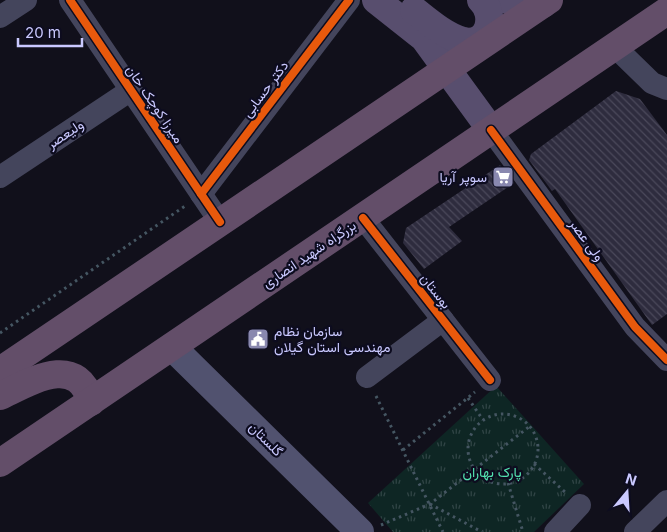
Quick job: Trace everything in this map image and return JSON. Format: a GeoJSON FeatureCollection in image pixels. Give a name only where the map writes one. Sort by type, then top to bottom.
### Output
{"type":"FeatureCollection","features":[{"type":"Feature","properties":{"kind":"highway"},"geometry":{"type":"LineString","coordinates":[[0,371],[546,2]]}},
{"type":"Feature","properties":{"kind":"highway","name":"بزرگراه شهید انصاری"},"geometry":{"type":"LineString","coordinates":[[0,463],[667,11]]}},
{"type":"Feature","properties":{"kind":"highway"},"geometry":{"type":"LineString","coordinates":[[0,396],[44,375],[63,374],[74,378],[83,386],[91,402]]}},
{"type":"Feature","properties":{"kind":"main road"},"geometry":{"type":"LineString","coordinates":[[376,0],[424,38],[492,130]]}},
{"type":"Feature","properties":{"kind":"main road"},"geometry":{"type":"LineString","coordinates":[[400,0],[440,29],[463,41],[481,38],[490,27],[490,12],[481,0]]}},
{"type":"Feature","properties":{"kind":"main road"},"geometry":{"type":"LineString","coordinates":[[507,0],[546,2]]}},
{"type":"Feature","properties":{"kind":"main road","name":"گلستان"},"geometry":{"type":"LineString","coordinates":[[172,347],[366,530]]}},
{"type":"Feature","properties":{"kind":"street"},"geometry":{"type":"LineString","coordinates":[[0,17],[26,0]]}},
{"type":"Feature","properties":{"kind":"street","name":"میرزا کوچک خان"},"geometry":{"type":"LineString","coordinates":[[70,0],[220,222]]}},
{"type":"Feature","properties":{"kind":"street","name":"دکتر حسابی"},"geometry":{"type":"LineString","coordinates":[[201,194],[349,0]]}},
{"type":"Feature","properties":{"kind":"street"},"geometry":{"type":"LineString","coordinates":[[615,47],[652,82],[667,90]]}},
{"type":"Feature","properties":{"kind":"street","name":"ولیعصر"},"geometry":{"type":"LineString","coordinates":[[0,178],[130,90]]}},
{"type":"Feature","properties":{"kind":"street","name":"ولی عصر"},"geometry":{"type":"LineString","coordinates":[[492,130],[635,327],[667,360]]}},
{"type":"Feature","properties":{"kind":"street","name":"بوستان"},"geometry":{"type":"LineString","coordinates":[[363,218],[490,380]]}},
{"type":"Feature","properties":{"kind":"street"},"geometry":{"type":"LineString","coordinates":[[367,377],[443,320]]}},
{"type":"Feature","properties":{"kind":"street"},"geometry":{"type":"LineString","coordinates":[[635,532],[667,502]]}},
{"type":"Feature","properties":{"kind":"street"},"geometry":{"type":"LineString","coordinates":[[555,532],[580,505]]}},
{"type":"Feature","properties":{"kind":"path"},"geometry":{"type":"LineString","coordinates":[[0,333],[201,194]]}},
{"type":"Feature","properties":{"kind":"path"},"geometry":{"type":"LineString","coordinates":[[367,377],[443,532]]}},
{"type":"Feature","properties":{"kind":"path"},"geometry":{"type":"LineString","coordinates":[[403,450],[490,380]]}},
{"type":"Feature","properties":{"kind":"path"},"geometry":{"type":"LineString","coordinates":[[468,398],[484,420]]}},
{"type":"Feature","properties":{"kind":"path"},"geometry":{"type":"LineString","coordinates":[[499,414],[516,417],[530,426],[538,442],[537,458],[529,473],[515,482],[508,483],[498,484],[482,478],[474,468],[467,448],[472,432],[484,420],[499,414]]}},
{"type":"Feature","properties":{"kind":"path"},"geometry":{"type":"LineString","coordinates":[[366,530],[430,504],[530,426]]}},
{"type":"Feature","properties":{"kind":"path"},"geometry":{"type":"LineString","coordinates":[[534,464],[580,505]]}},
{"type":"Feature","properties":{"kind":"path"},"geometry":{"type":"LineString","coordinates":[[508,483],[523,532]]}},
{"type":"Feature","properties":{"kind":"path"},"geometry":{"type":"LineString","coordinates":[[430,504],[482,532]]}},
{"type":"Feature","properties":{"kind":"green space","name":"پارک بهاران"},"geometry":{"type":"Polygon","coordinates":[[[496,386],[584,484],[534,532],[393,532],[368,503],[496,386]]]}},
{"type":"Feature","properties":{"kind":"building"},"geometry":{"type":"Polygon","coordinates":[[[616,91],[640,99],[667,135],[667,314],[652,325],[555,189],[552,191],[529,160],[531,154],[616,91]]]}},
{"type":"Feature","properties":{"kind":"building"},"geometry":{"type":"Polygon","coordinates":[[[500,165],[514,183],[449,227],[462,241],[424,269],[403,243],[406,228],[500,165]]]}},
{"type":"Feature","properties":{"kind":"cycle path"},"geometry":{"type":"LineString","coordinates":[[70,0],[220,222]]}},
{"type":"Feature","properties":{"kind":"cycle path"},"geometry":{"type":"LineString","coordinates":[[201,194],[349,0]]}},
{"type":"Feature","properties":{"kind":"cycle path"},"geometry":{"type":"LineString","coordinates":[[491,130],[635,327],[667,360]]}},
{"type":"Feature","properties":{"kind":"cycle path"},"geometry":{"type":"LineString","coordinates":[[363,218],[490,380]]}},
{"type":"Feature","properties":{"kind":"place","name":"سوپر آریا"},"geometry":{"type":"Point","coordinates":[503,177]}},
{"type":"Feature","properties":{"kind":"place","name":"سازمان نظام مهندسی استان گیلان"},"geometry":{"type":"Point","coordinates":[258,339]}}]}
